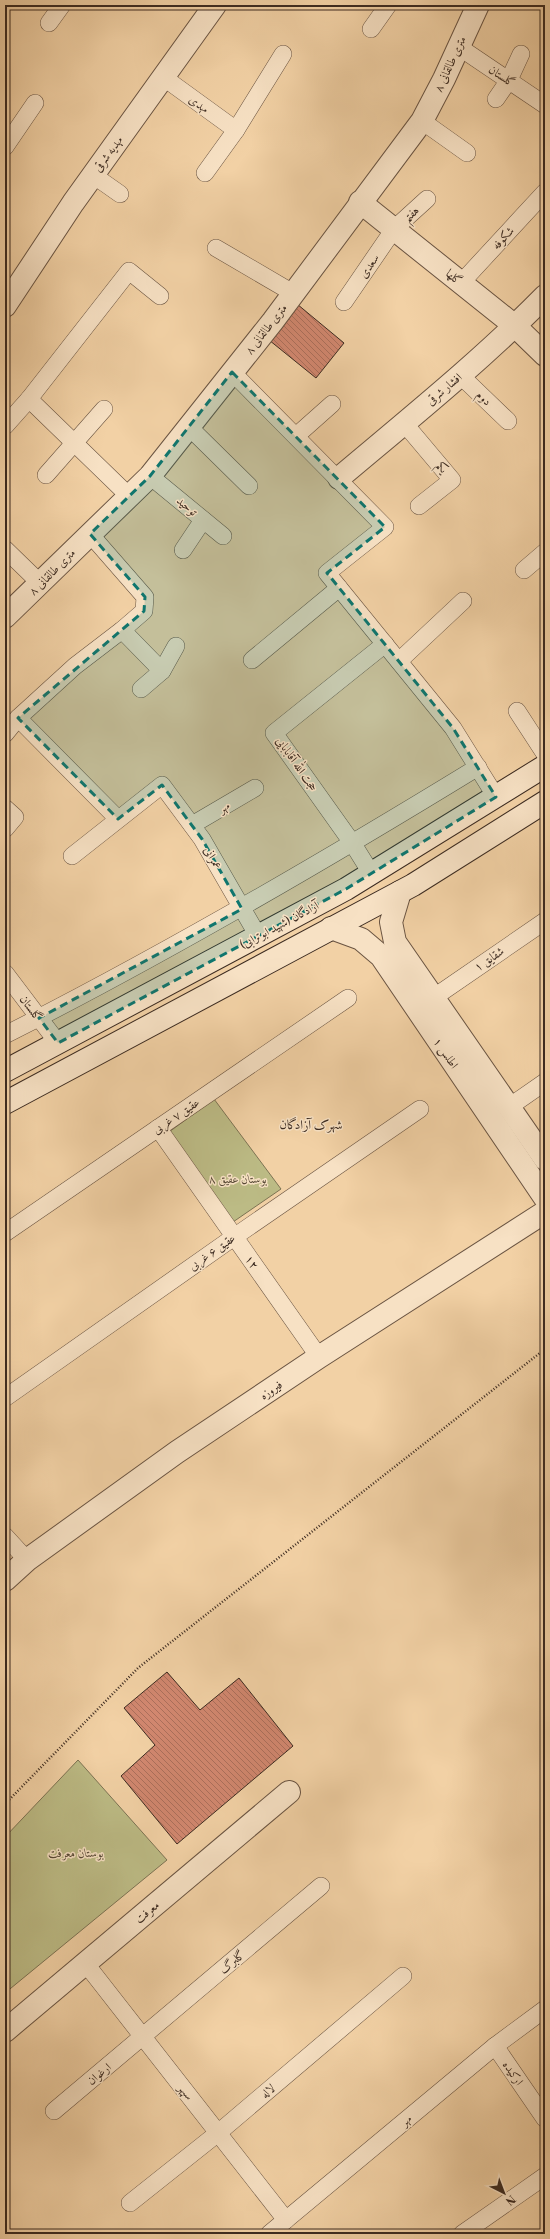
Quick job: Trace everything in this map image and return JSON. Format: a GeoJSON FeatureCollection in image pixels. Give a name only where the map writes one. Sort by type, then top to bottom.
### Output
{"type":"FeatureCollection","features":[{"type":"Feature","properties":{"kind":"street"},"geometry":{"type":"LineString","coordinates":[[49,23],[62,5]]}},
{"type":"Feature","properties":{"kind":"street","name":"مهدیه شرقی"},"geometry":{"type":"LineString","coordinates":[[5,306],[93,175],[215,5]]}},
{"type":"Feature","properties":{"kind":"street"},"geometry":{"type":"LineString","coordinates":[[371,28],[388,5]]}},
{"type":"Feature","properties":{"kind":"street","name":"۸ متری طالقانی"},"geometry":{"type":"LineString","coordinates":[[7,613],[150,476],[293,294],[360,202],[422,121],[478,5]]}},
{"type":"Feature","properties":{"kind":"street","name":"گلستان"},"geometry":{"type":"LineString","coordinates":[[459,47],[545,105]]}},
{"type":"Feature","properties":{"kind":"street"},"geometry":{"type":"LineString","coordinates":[[205,173],[236,130],[283,54]]}},
{"type":"Feature","properties":{"kind":"street"},"geometry":{"type":"LineString","coordinates":[[496,99],[509,80],[520,54]]}},
{"type":"Feature","properties":{"kind":"street","name":"مهدی"},"geometry":{"type":"LineString","coordinates":[[163,77],[236,130]]}},
{"type":"Feature","properties":{"kind":"street"},"geometry":{"type":"LineString","coordinates":[[5,147],[35,103]]}},
{"type":"Feature","properties":{"kind":"street"},"geometry":{"type":"LineString","coordinates":[[422,121],[467,153]]}},
{"type":"Feature","properties":{"kind":"street"},"geometry":{"type":"LineString","coordinates":[[93,175],[120,194]]}},
{"type":"Feature","properties":{"kind":"street","name":"شکوفه"},"geometry":{"type":"LineString","coordinates":[[461,283],[545,192]]}},
{"type":"Feature","properties":{"kind":"street","name":"هفتم"},"geometry":{"type":"LineString","coordinates":[[394,229],[427,199]]}},
{"type":"Feature","properties":{"kind":"street","name":"گلها"},"geometry":{"type":"LineString","coordinates":[[360,202],[515,326],[545,355]]}},
{"type":"Feature","properties":{"kind":"street","name":"سعدی"},"geometry":{"type":"LineString","coordinates":[[344,302],[394,229]]}},
{"type":"Feature","properties":{"kind":"street"},"geometry":{"type":"LineString","coordinates":[[216,248],[293,294]]}},
{"type":"Feature","properties":{"kind":"street"},"geometry":{"type":"LineString","coordinates":[[5,426],[29,399],[129,271],[160,296]]}},
{"type":"Feature","properties":{"kind":"street","name":"افشار شرقی"},"geometry":{"type":"LineString","coordinates":[[339,478],[460,375],[515,326],[545,296]]}},
{"type":"Feature","properties":{"kind":"street"},"geometry":{"type":"LineString","coordinates":[[232,372],[339,478],[385,527],[327,573],[453,728],[496,796]]}},
{"type":"Feature","properties":{"kind":"street","name":"دوم"},"geometry":{"type":"LineString","coordinates":[[460,375],[508,421]]}},
{"type":"Feature","properties":{"kind":"street"},"geometry":{"type":"LineString","coordinates":[[29,399],[129,496]]}},
{"type":"Feature","properties":{"kind":"street"},"geometry":{"type":"LineString","coordinates":[[296,436],[332,404]]}},
{"type":"Feature","properties":{"kind":"street"},"geometry":{"type":"LineString","coordinates":[[46,475],[104,409]]}},
{"type":"Feature","properties":{"kind":"street","name":"یکم"},"geometry":{"type":"LineString","coordinates":[[404,423],[452,480],[419,506]]}},
{"type":"Feature","properties":{"kind":"street"},"geometry":{"type":"LineString","coordinates":[[188,427],[249,486]]}},
{"type":"Feature","properties":{"kind":"street","name":"توحید"},"geometry":{"type":"LineString","coordinates":[[150,476],[223,536]]}},
{"type":"Feature","properties":{"kind":"street"},"geometry":{"type":"LineString","coordinates":[[183,550],[203,520]]}},
{"type":"Feature","properties":{"kind":"street"},"geometry":{"type":"LineString","coordinates":[[5,734],[18,718],[75,666],[144,611],[145,596],[90,534]]}},
{"type":"Feature","properties":{"kind":"street"},"geometry":{"type":"LineString","coordinates":[[5,549],[40,583]]}},
{"type":"Feature","properties":{"kind":"street"},"geometry":{"type":"LineString","coordinates":[[524,570],[545,552]]}},
{"type":"Feature","properties":{"kind":"street"},"geometry":{"type":"LineString","coordinates":[[252,660],[339,588]]}},
{"type":"Feature","properties":{"kind":"street"},"geometry":{"type":"LineString","coordinates":[[399,661],[463,601]]}},
{"type":"Feature","properties":{"kind":"street"},"geometry":{"type":"LineString","coordinates":[[122,630],[162,671]]}},
{"type":"Feature","properties":{"kind":"street","name":"حجت الله آقابابایی"},"geometry":{"type":"LineString","coordinates":[[371,873],[353,844],[274,733],[385,644]]}},
{"type":"Feature","properties":{"kind":"street"},"geometry":{"type":"LineString","coordinates":[[141,689],[162,671],[176,646]]}},
{"type":"Feature","properties":{"kind":"street"},"geometry":{"type":"LineString","coordinates":[[517,711],[543,767]]}},
{"type":"Feature","properties":{"kind":"street"},"geometry":{"type":"LineString","coordinates":[[18,718],[118,819],[72,856]]}},
{"type":"Feature","properties":{"kind":"street"},"geometry":{"type":"LineString","coordinates":[[5,1035],[242,908],[353,844],[478,767]]}},
{"type":"Feature","properties":{"kind":"street","name":"آزادگان (شهید ابوترابی)"},"geometry":{"type":"LineString","coordinates":[[5,1071],[258,936],[371,873],[543,767]]}},
{"type":"Feature","properties":{"kind":"street","name":"عمرانی"},"geometry":{"type":"LineString","coordinates":[[118,819],[162,785],[192,825],[258,936]]}},
{"type":"Feature","properties":{"kind":"street","name":"مهر"},"geometry":{"type":"LineString","coordinates":[[192,825],[255,788]]}},
{"type":"Feature","properties":{"kind":"street"},"geometry":{"type":"LineString","coordinates":[[5,1103],[400,892],[545,802]]}},
{"type":"Feature","properties":{"kind":"street"},"geometry":{"type":"LineString","coordinates":[[5,808],[15,817],[5,829]]}},
{"type":"Feature","properties":{"kind":"street","name":"اطلس ۱"},"geometry":{"type":"LineString","coordinates":[[400,892],[391,922],[395,942],[545,1159]]}},
{"type":"Feature","properties":{"kind":"street","name":"شقایق ۱"},"geometry":{"type":"LineString","coordinates":[[433,998],[545,921]]}},
{"type":"Feature","properties":{"kind":"street","name":"اطلس ۱"},"geometry":{"type":"LineString","coordinates":[[331,928],[361,939],[381,956],[545,1198]]}},
{"type":"Feature","properties":{"kind":"street","name":"گلستان"},"geometry":{"type":"LineString","coordinates":[[5,973],[58,1043]]}},
{"type":"Feature","properties":{"kind":"street","name":"عقیق ۷ غربی"},"geometry":{"type":"LineString","coordinates":[[5,1233],[348,998]]}},
{"type":"Feature","properties":{"kind":"street"},"geometry":{"type":"LineString","coordinates":[[509,1106],[545,1082]]}},
{"type":"Feature","properties":{"kind":"street","name":"عقیق ۶ غربی"},"geometry":{"type":"LineString","coordinates":[[5,1398],[234,1236],[420,1109]]}},
{"type":"Feature","properties":{"kind":"street","name":"۱۲"},"geometry":{"type":"LineString","coordinates":[[158,1128],[319,1357]]}},
{"type":"Feature","properties":{"kind":"street","name":"فیروزه"},"geometry":{"type":"LineString","coordinates":[[5,1580],[27,1560],[177,1452],[319,1357],[545,1212]]}},
{"type":"Feature","properties":{"kind":"street"},"geometry":{"type":"LineString","coordinates":[[5,1536],[27,1560]]}},
{"type":"Feature","properties":{"kind":"street","name":"معرفت"},"geometry":{"type":"LineString","coordinates":[[5,2032],[289,1792]]}},
{"type":"Feature","properties":{"kind":"street","name":"گلبرگ"},"geometry":{"type":"LineString","coordinates":[[143,2038],[321,1886]]}},
{"type":"Feature","properties":{"kind":"street","name":"سپهر"},"geometry":{"type":"LineString","coordinates":[[86,1964],[286,2220]]}},
{"type":"Feature","properties":{"kind":"street","name":"لاله"},"geometry":{"type":"LineString","coordinates":[[130,2203],[218,2133],[403,1976]]}},
{"type":"Feature","properties":{"kind":"street","name":"مهر"},"geometry":{"type":"LineString","coordinates":[[269,2234],[495,2046],[545,2008]]}},
{"type":"Feature","properties":{"kind":"street","name":"ارغوان"},"geometry":{"type":"LineString","coordinates":[[54,2111],[143,2038]]}},
{"type":"Feature","properties":{"kind":"street","name":"ارکیده"},"geometry":{"type":"LineString","coordinates":[[495,2046],[545,2120]]}},
{"type":"Feature","properties":{"kind":"street"},"geometry":{"type":"LineString","coordinates":[[462,2234],[545,2176]]}},
{"type":"Feature","properties":{"kind":"path"},"geometry":{"type":"LineString","coordinates":[[5,1804],[138,1668],[545,1349]]}},
{"type":"Feature","properties":{"kind":"highlighted area"},"geometry":{"type":"Polygon","coordinates":[[[232,372],[385,527],[327,573],[453,728],[496,797],[346,889],[58,1043],[39,1018],[242,909],[202,839],[162,785],[118,819],[18,718],[144,611],[145,597],[90,534],[150,476],[232,372]]]}},
{"type":"Feature","properties":{"kind":"green space","name":"بوستان عقیق ۸"},"geometry":{"type":"Polygon","coordinates":[[[214,1099],[281,1189],[233,1222],[169,1132],[214,1099]]]}},
{"type":"Feature","properties":{"kind":"green space","name":"بوستان معرفت"},"geometry":{"type":"Polygon","coordinates":[[[78,1760],[167,1860],[5,1993],[5,1837],[78,1760]]]}},
{"type":"Feature","properties":{"kind":"building"},"geometry":{"type":"Polygon","coordinates":[[[297,304],[344,343],[316,378],[269,340],[297,304]]]}},
{"type":"Feature","properties":{"kind":"building"},"geometry":{"type":"Polygon","coordinates":[[[167,1672],[200,1710],[239,1678],[293,1746],[177,1844],[121,1776],[155,1745],[124,1708],[167,1672]]]}},
{"type":"Feature","properties":{"kind":"district","name":"شهرک آزادگان"},"geometry":{"type":"Point","coordinates":[311,1124]}}]}
